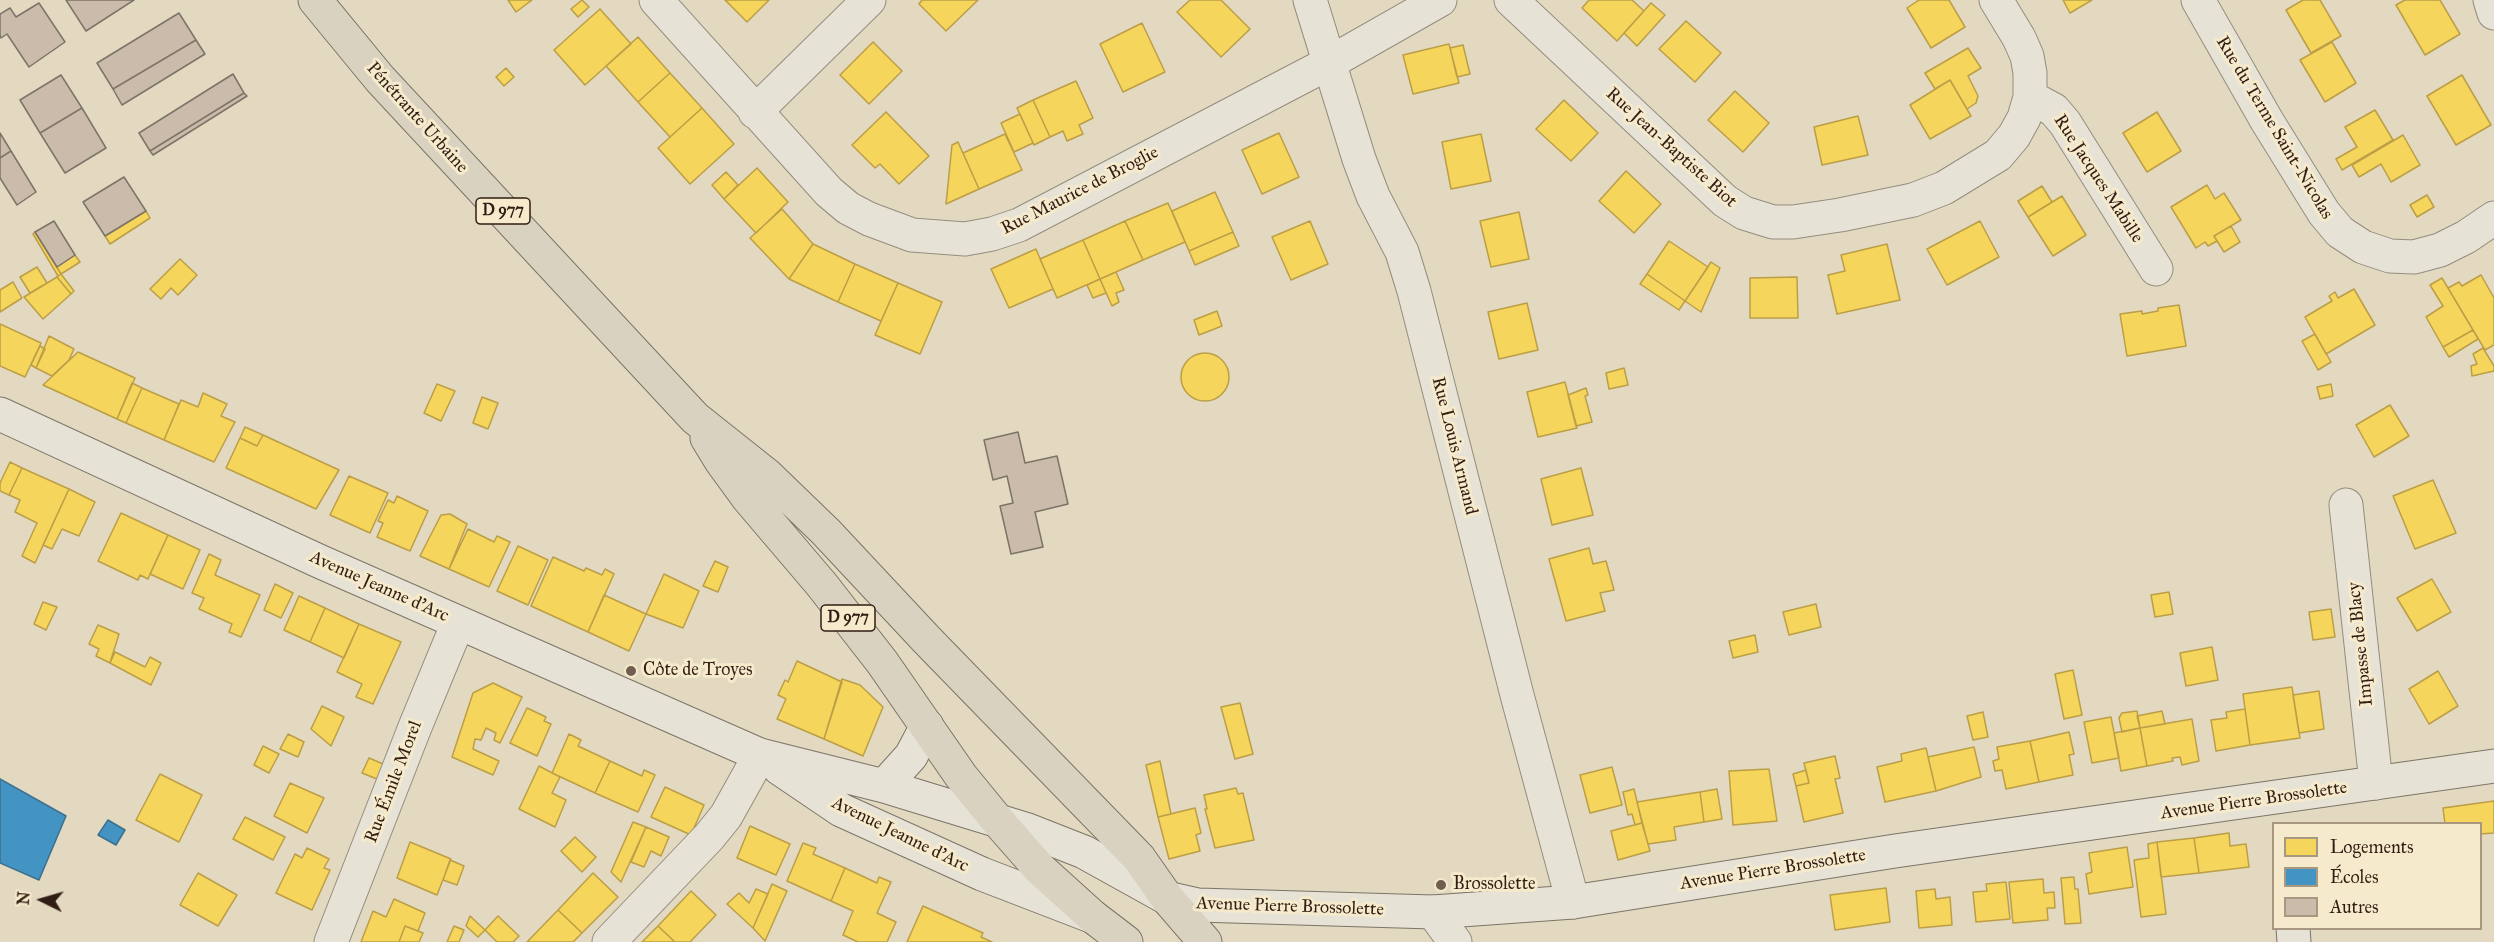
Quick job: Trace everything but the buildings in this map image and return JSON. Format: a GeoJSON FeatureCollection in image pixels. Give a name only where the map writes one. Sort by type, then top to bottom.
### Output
{"type":"FeatureCollection","features":[{"type":"Feature","properties":{"kind":"main road","name":"Pénétrante Urbaine"},"geometry":{"type":"LineString","coordinates":[[315,0],[380,79],[695,418]]}},
{"type":"Feature","properties":{"kind":"main road","name":"D 977"},"geometry":{"type":"LineString","coordinates":[[695,418],[721,461],[875,653],[961,776],[997,820],[1040,869],[1092,916],[1126,942]]}},
{"type":"Feature","properties":{"kind":"main road","name":"D 977"},"geometry":{"type":"LineString","coordinates":[[695,418],[768,476],[826,532],[927,640],[1094,809],[1139,858],[1167,898],[1205,942]]}},
{"type":"Feature","properties":{"kind":"street","name":"Rue Maurice de Broglie"},"geometry":{"type":"LineString","coordinates":[[656,0],[829,192],[849,208],[869,219],[912,235],[965,239],[992,234],[1019,225],[1329,63]]}},
{"type":"Feature","properties":{"kind":"street"},"geometry":{"type":"LineString","coordinates":[[755,111],[869,0]]}},
{"type":"Feature","properties":{"kind":"street","name":"Rue Louis Armand"},"geometry":{"type":"LineString","coordinates":[[1310,0],[1362,168],[1373,196],[1402,252],[1414,291],[1514,684],[1573,902]]}},
{"type":"Feature","properties":{"kind":"street"},"geometry":{"type":"LineString","coordinates":[[1329,63],[1440,0]]}},
{"type":"Feature","properties":{"kind":"street","name":"Rue Jean-Baptiste Biot"},"geometry":{"type":"LineString","coordinates":[[1511,0],[1725,201],[1744,213],[1773,222],[1793,222],[1840,215],[1912,200],[1944,188],[1972,173],[1998,155],[2014,136],[2024,118],[2030,97]]}},
{"type":"Feature","properties":{"kind":"street"},"geometry":{"type":"LineString","coordinates":[[1996,0],[2027,56],[2030,97]]}},
{"type":"Feature","properties":{"kind":"street","name":"Rue du Terme Saint-Nicolas"},"geometry":{"type":"LineString","coordinates":[[2198,0],[2267,122],[2324,213],[2340,232],[2363,247],[2390,256],[2414,257],[2449,246],[2494,218]]}},
{"type":"Feature","properties":{"kind":"street"},"geometry":{"type":"LineString","coordinates":[[2490,0],[2494,13]]}},
{"type":"Feature","properties":{"kind":"street","name":"Rue Jacques Mabille"},"geometry":{"type":"LineString","coordinates":[[2030,97],[2054,110],[2065,123],[2156,269]]}},
{"type":"Feature","properties":{"kind":"street","name":"Avenue Jeanne d'Arc"},"geometry":{"type":"LineString","coordinates":[[0,414],[458,623],[760,755],[884,786],[997,820],[1084,852],[1167,898]]}},
{"type":"Feature","properties":{"kind":"street","name":"Impasse de Blacy"},"geometry":{"type":"LineString","coordinates":[[2346,505],[2376,783]]}},
{"type":"Feature","properties":{"kind":"street","name":"Rue Émile Morel"},"geometry":{"type":"LineString","coordinates":[[331,942],[458,623]]}},
{"type":"Feature","properties":{"kind":"street"},"geometry":{"type":"LineString","coordinates":[[884,786],[911,756],[927,726]]}},
{"type":"Feature","properties":{"kind":"street"},"geometry":{"type":"LineString","coordinates":[[609,942],[709,837],[726,816],[760,755]]}},
{"type":"Feature","properties":{"kind":"street","name":"Avenue Jeanne d'Arc"},"geometry":{"type":"LineString","coordinates":[[760,755],[841,810],[982,874],[1092,916]]}},
{"type":"Feature","properties":{"kind":"street","name":"Avenue Pierre Brossolette"},"geometry":{"type":"LineString","coordinates":[[1167,898],[1198,905],[1433,912],[1573,902],[1894,851],[2289,810],[2376,783],[2494,766]]}},
{"type":"Feature","properties":{"kind":"street"},"geometry":{"type":"LineString","coordinates":[[1433,912],[1455,942]]}},
{"type":"Feature","properties":{"kind":"place","name":"Côte de Troyes"},"geometry":{"type":"Point","coordinates":[631,671]}},
{"type":"Feature","properties":{"kind":"place","name":"Brossolette"},"geometry":{"type":"Point","coordinates":[1441,885]}}]}
